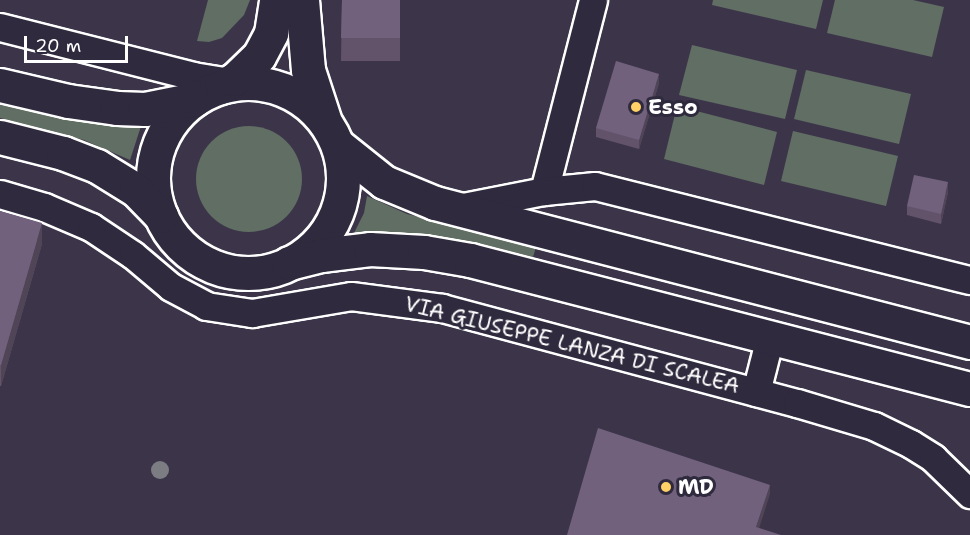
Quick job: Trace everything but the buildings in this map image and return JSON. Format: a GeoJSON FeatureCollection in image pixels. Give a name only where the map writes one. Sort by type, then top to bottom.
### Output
{"type":"FeatureCollection","features":[{"type":"Feature","properties":{"kind":"street"},"geometry":{"type":"LineString","coordinates":[[161,216],[152,182],[157,144],[168,124],[253,64],[266,45],[276,0]]}},
{"type":"Feature","properties":{"kind":"street"},"geometry":{"type":"LineString","coordinates":[[289,263],[308,251],[324,236],[340,207],[345,167],[308,70],[302,0]]}},
{"type":"Feature","properties":{"kind":"street"},"geometry":{"type":"LineString","coordinates":[[544,191],[593,0]]}},
{"type":"Feature","properties":{"kind":"street"},"geometry":{"type":"LineString","coordinates":[[0,27],[193,76],[222,88]]}},
{"type":"Feature","properties":{"kind":"street"},"geometry":{"type":"LineString","coordinates":[[0,85],[68,101],[117,108],[145,109],[222,88],[281,89],[308,104],[363,168],[394,188],[450,207],[970,342]]}},
{"type":"Feature","properties":{"kind":"street"},"geometry":{"type":"LineString","coordinates":[[0,137],[63,153],[97,166],[136,190],[161,216],[181,243],[211,264],[233,271],[249,272],[321,255],[370,249],[435,254],[502,267],[970,389]]}},
{"type":"Feature","properties":{"kind":"street"},"geometry":{"type":"LineString","coordinates":[[450,207],[474,207],[544,191],[595,186],[970,280]]}},
{"type":"Feature","properties":{"kind":"street","name":"VIA GIUSEPPE LANZA DI SCALEA"},"geometry":{"type":"LineString","coordinates":[[0,194],[44,207],[91,227],[126,250],[182,294],[221,310],[266,312],[351,296],[442,308],[842,416],[895,435],[933,458],[970,494]]}},
{"type":"Feature","properties":{"kind":"street"},"geometry":{"type":"LineString","coordinates":[[756,392],[770,337]]}},
{"type":"Feature","properties":{"kind":"green space"},"geometry":{"type":"Polygon","coordinates":[[[208,0],[250,0],[244,15],[222,38],[209,42],[197,41],[208,0]]]}},
{"type":"Feature","properties":{"kind":"green space"},"geometry":{"type":"Polygon","coordinates":[[[713,0],[823,0],[816,29],[712,5],[713,0]]]}},
{"type":"Feature","properties":{"kind":"green space"},"geometry":{"type":"Polygon","coordinates":[[[835,0],[913,0],[944,7],[932,57],[827,33],[835,0]]]}},
{"type":"Feature","properties":{"kind":"green space"},"geometry":{"type":"Polygon","coordinates":[[[692,45],[797,70],[785,119],[679,95],[692,45]]]}},
{"type":"Feature","properties":{"kind":"green space"},"geometry":{"type":"Polygon","coordinates":[[[806,70],[911,94],[899,144],[794,119],[806,70]]]}},
{"type":"Feature","properties":{"kind":"green space"},"geometry":{"type":"Polygon","coordinates":[[[0,105],[73,118],[143,120],[130,160],[84,140],[0,118],[0,105]]]}},
{"type":"Feature","properties":{"kind":"green space"},"geometry":{"type":"Polygon","coordinates":[[[677,106],[777,132],[764,185],[664,159],[677,106]]]}},
{"type":"Feature","properties":{"kind":"green space"},"geometry":{"type":"Polygon","coordinates":[[[249,126],[269,130],[286,142],[298,159],[302,179],[298,199],[286,216],[269,228],[249,232],[229,228],[212,216],[200,199],[196,179],[200,159],[212,142],[229,130],[249,126]]]}},
{"type":"Feature","properties":{"kind":"green space"},"geometry":{"type":"Polygon","coordinates":[[[793,131],[898,156],[886,206],[781,181],[793,131]]]}},
{"type":"Feature","properties":{"kind":"green space"},"geometry":{"type":"Polygon","coordinates":[[[367,196],[407,214],[536,247],[533,257],[474,242],[406,234],[354,233],[364,213],[367,196]]]}},
{"type":"Feature","properties":{"kind":"place","name":"Esso"},"geometry":{"type":"Point","coordinates":[636,107]}},
{"type":"Feature","properties":{"kind":"place","name":"MD"},"geometry":{"type":"Point","coordinates":[666,487]}}]}
